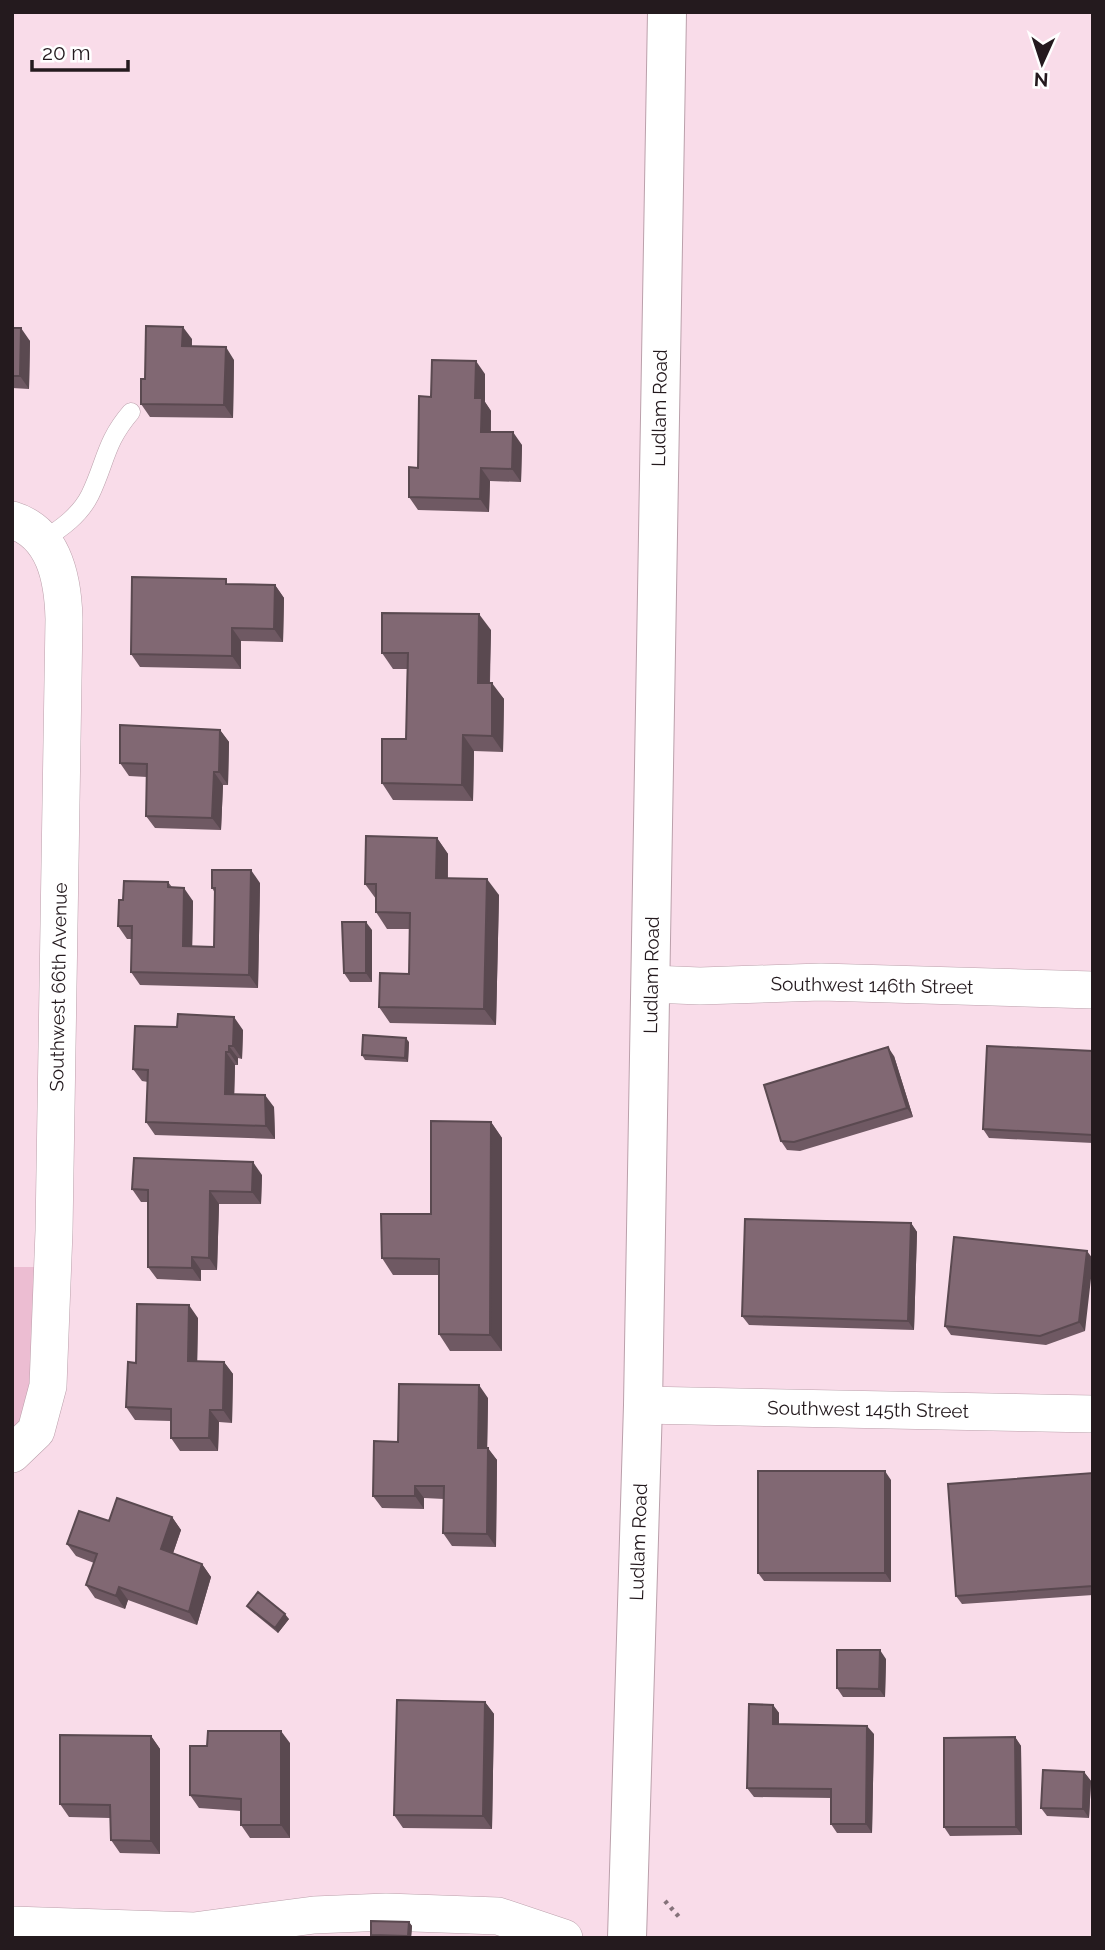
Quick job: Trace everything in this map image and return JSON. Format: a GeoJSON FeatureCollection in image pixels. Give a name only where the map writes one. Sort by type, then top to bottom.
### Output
{"type":"FeatureCollection","features":[{"type":"Feature","properties":{"kind":"street","name":"Ludlam Road"},"geometry":{"type":"LineString","coordinates":[[627,1938],[643,1405],[667,12]]}},
{"type":"Feature","properties":{"kind":"street","name":"Southwest 66th Avenue"},"geometry":{"type":"LineString","coordinates":[[15,1452],[36,1431],[45,1405],[54,1231],[64,619],[60,578],[28,529]]}},
{"type":"Feature","properties":{"kind":"street","name":"Southwest 146th Street"},"geometry":{"type":"LineString","coordinates":[[651,984],[700,986],[821,982],[1093,990]]}},
{"type":"Feature","properties":{"kind":"street","name":"Southwest 145th Street"},"geometry":{"type":"LineString","coordinates":[[643,1405],[1093,1413]]}},
{"type":"Feature","properties":{"kind":"street"},"geometry":{"type":"LineString","coordinates":[[212,1932],[314,1915],[386,1912],[498,1916],[544,1936]]}},
{"type":"Feature","properties":{"kind":"street"},"geometry":{"type":"LineString","coordinates":[[12,1925],[212,1932],[278,1938]]}},
{"type":"Feature","properties":{"kind":"lane"},"geometry":{"type":"LineString","coordinates":[[28,529],[62,528],[82,507],[114,432],[131,412]]}},
{"type":"Feature","properties":{"kind":"path"},"geometry":{"type":"LineString","coordinates":[[665,1901],[680,1918]]}},
{"type":"Feature","properties":{"kind":"shaded area"},"geometry":{"type":"Polygon","coordinates":[[[12,1267],[38,1267],[35,1391],[12,1439],[12,1267]]]}},
{"type":"Feature","properties":{"kind":"building"},"geometry":{"type":"Polygon","coordinates":[[[146,326],[183,327],[182,346],[226,347],[224,405],[141,404],[141,379],[145,379],[146,326]]]}},
{"type":"Feature","properties":{"kind":"building"},"geometry":{"type":"Polygon","coordinates":[[[12,328],[21,328],[20,376],[12,376],[12,328]]]}},
{"type":"Feature","properties":{"kind":"building"},"geometry":{"type":"Polygon","coordinates":[[[432,360],[476,361],[475,398],[482,398],[481,432],[513,432],[512,469],[481,468],[480,499],[409,497],[409,467],[418,468],[419,396],[431,397],[432,360]]]}},
{"type":"Feature","properties":{"kind":"building"},"geometry":{"type":"Polygon","coordinates":[[[132,577],[226,579],[226,584],[275,585],[274,629],[232,628],[232,656],[131,654],[132,577]]]}},
{"type":"Feature","properties":{"kind":"building"},"geometry":{"type":"Polygon","coordinates":[[[382,613],[479,614],[478,683],[492,683],[492,736],[463,735],[462,785],[382,783],[382,739],[406,739],[408,653],[382,653],[382,613]]]}},
{"type":"Feature","properties":{"kind":"building"},"geometry":{"type":"Polygon","coordinates":[[[120,725],[220,730],[219,772],[214,772],[212,818],[146,816],[147,764],[120,763],[120,725]]]}},
{"type":"Feature","properties":{"kind":"building"},"geometry":{"type":"Polygon","coordinates":[[[366,836],[437,838],[436,878],[487,879],[484,1009],[379,1007],[380,973],[409,974],[410,913],[376,912],[376,884],[365,884],[366,836]]]}},
{"type":"Feature","properties":{"kind":"building"},"geometry":{"type":"Polygon","coordinates":[[[212,870],[251,870],[249,975],[131,972],[132,926],[118,926],[119,900],[123,900],[124,881],[168,882],[168,887],[184,888],[183,946],[214,947],[215,888],[212,888],[212,870]]]}},
{"type":"Feature","properties":{"kind":"building"},"geometry":{"type":"Polygon","coordinates":[[[342,922],[366,922],[366,973],[344,973],[342,922]]]}},
{"type":"Feature","properties":{"kind":"building"},"geometry":{"type":"Polygon","coordinates":[[[178,1014],[234,1017],[233,1046],[229,1046],[229,1052],[226,1052],[225,1094],[265,1095],[266,1126],[146,1122],[148,1070],[133,1069],[135,1026],[177,1027],[178,1014]]]}},
{"type":"Feature","properties":{"kind":"building"},"geometry":{"type":"Polygon","coordinates":[[[363,1035],[406,1038],[405,1058],[362,1055],[363,1035]]]}},
{"type":"Feature","properties":{"kind":"building"},"geometry":{"type":"Polygon","coordinates":[[[987,1046],[1093,1051],[1093,1135],[983,1129],[987,1046]]]}},
{"type":"Feature","properties":{"kind":"building"},"geometry":{"type":"Polygon","coordinates":[[[888,1047],[907,1108],[794,1142],[781,1141],[764,1085],[888,1047]]]}},
{"type":"Feature","properties":{"kind":"building"},"geometry":{"type":"Polygon","coordinates":[[[431,1121],[491,1122],[490,1335],[439,1334],[439,1259],[382,1258],[381,1214],[431,1214],[431,1121]]]}},
{"type":"Feature","properties":{"kind":"building"},"geometry":{"type":"Polygon","coordinates":[[[134,1158],[253,1162],[252,1192],[210,1191],[209,1258],[192,1257],[192,1268],[148,1267],[148,1190],[132,1189],[134,1158]]]}},
{"type":"Feature","properties":{"kind":"building"},"geometry":{"type":"Polygon","coordinates":[[[745,1219],[911,1223],[908,1321],[742,1316],[745,1219]]]}},
{"type":"Feature","properties":{"kind":"building"},"geometry":{"type":"Polygon","coordinates":[[[954,1237],[1087,1251],[1079,1322],[1040,1336],[945,1326],[954,1237]]]}},
{"type":"Feature","properties":{"kind":"building"},"geometry":{"type":"Polygon","coordinates":[[[137,1304],[189,1305],[188,1361],[224,1362],[223,1410],[210,1410],[209,1438],[171,1438],[171,1409],[126,1407],[128,1362],[136,1363],[137,1304]]]}},
{"type":"Feature","properties":{"kind":"building"},"geometry":{"type":"Polygon","coordinates":[[[399,1384],[479,1385],[478,1448],[488,1448],[487,1534],[443,1533],[444,1486],[415,1486],[415,1496],[373,1496],[374,1441],[398,1442],[399,1384]]]}},
{"type":"Feature","properties":{"kind":"building"},"geometry":{"type":"Polygon","coordinates":[[[758,1471],[885,1471],[885,1573],[758,1573],[758,1471]]]}},
{"type":"Feature","properties":{"kind":"building"},"geometry":{"type":"Polygon","coordinates":[[[1093,1473],[1093,1586],[956,1596],[948,1484],[1093,1473]]]}},
{"type":"Feature","properties":{"kind":"building"},"geometry":{"type":"Polygon","coordinates":[[[117,1498],[172,1517],[161,1549],[202,1564],[189,1612],[119,1587],[116,1596],[86,1585],[97,1554],[67,1544],[79,1511],[109,1521],[117,1498]]]}},
{"type":"Feature","properties":{"kind":"building"},"geometry":{"type":"Polygon","coordinates":[[[258,1592],[285,1614],[275,1628],[247,1606],[258,1592]]]}},
{"type":"Feature","properties":{"kind":"building"},"geometry":{"type":"Polygon","coordinates":[[[837,1650],[880,1650],[879,1689],[837,1688],[837,1650]]]}},
{"type":"Feature","properties":{"kind":"building"},"geometry":{"type":"Polygon","coordinates":[[[397,1700],[485,1702],[483,1816],[394,1815],[397,1700]]]}},
{"type":"Feature","properties":{"kind":"building"},"geometry":{"type":"Polygon","coordinates":[[[749,1704],[773,1705],[773,1724],[867,1726],[866,1824],[831,1824],[831,1789],[747,1788],[749,1704]]]}},
{"type":"Feature","properties":{"kind":"building"},"geometry":{"type":"Polygon","coordinates":[[[208,1731],[281,1731],[281,1825],[241,1825],[241,1799],[190,1795],[190,1746],[207,1746],[208,1731]]]}},
{"type":"Feature","properties":{"kind":"building"},"geometry":{"type":"Polygon","coordinates":[[[60,1735],[151,1736],[151,1841],[111,1840],[110,1805],[60,1804],[60,1735]]]}},
{"type":"Feature","properties":{"kind":"building"},"geometry":{"type":"Polygon","coordinates":[[[1015,1737],[1016,1827],[944,1827],[944,1738],[1015,1737]]]}},
{"type":"Feature","properties":{"kind":"building"},"geometry":{"type":"Polygon","coordinates":[[[1043,1770],[1084,1772],[1083,1809],[1041,1808],[1043,1770]]]}},
{"type":"Feature","properties":{"kind":"building"},"geometry":{"type":"Polygon","coordinates":[[[371,1921],[409,1922],[408,1936],[371,1935],[371,1921]]]}}]}
